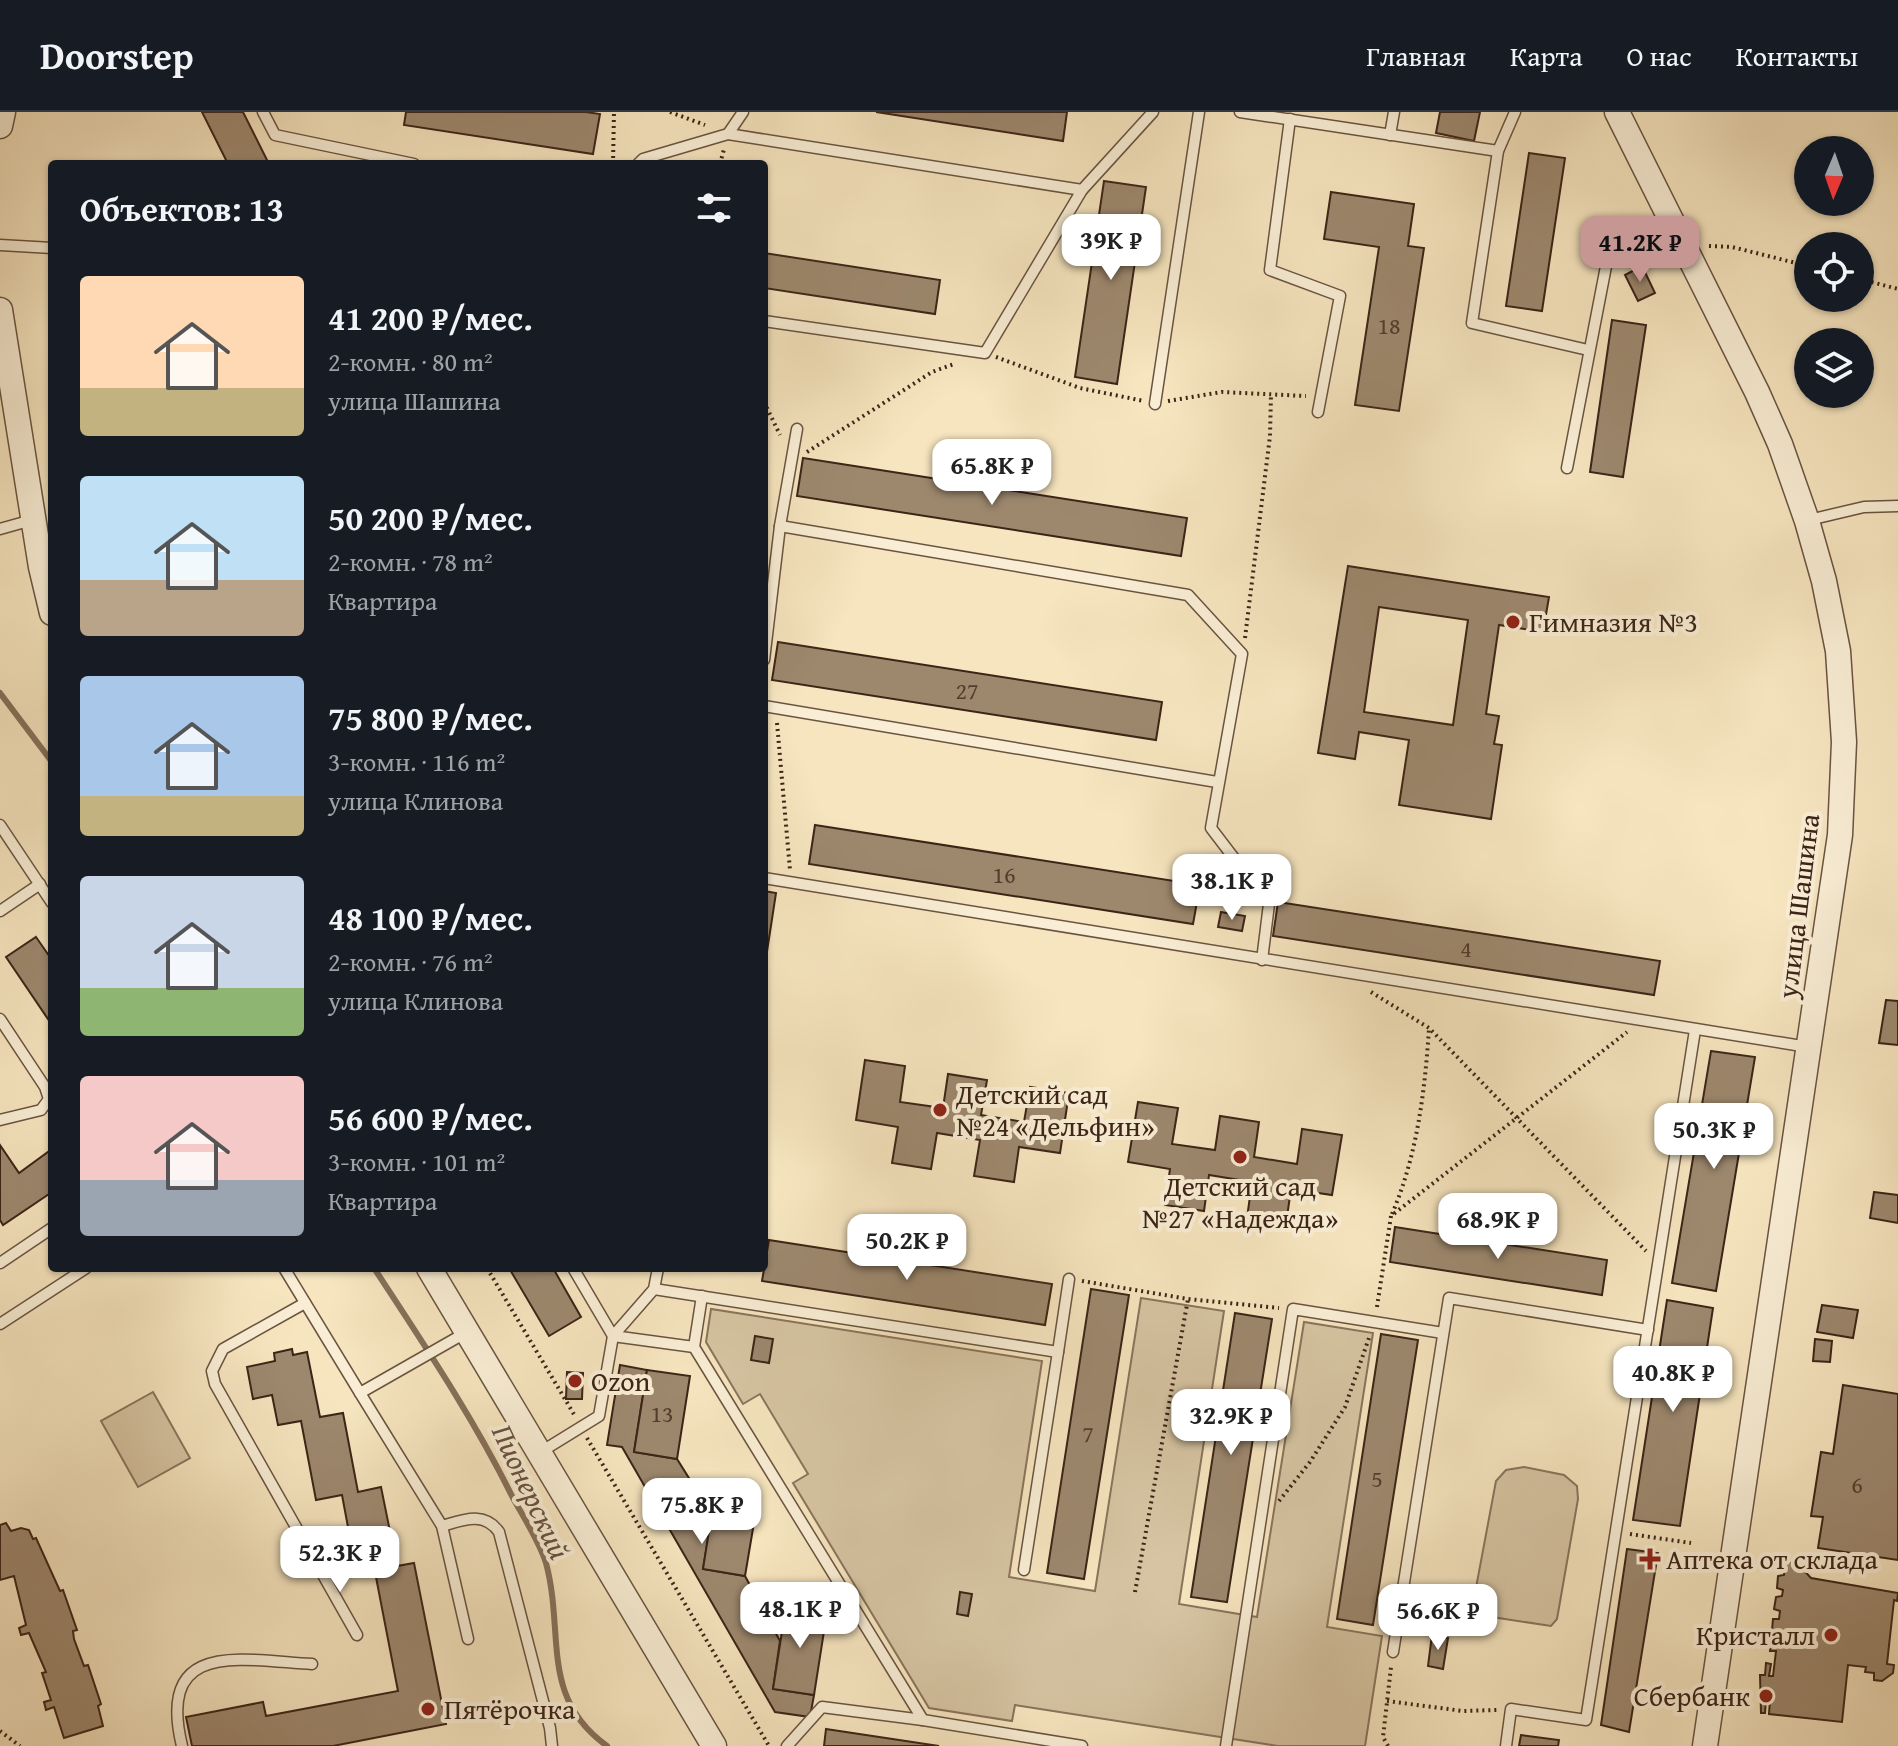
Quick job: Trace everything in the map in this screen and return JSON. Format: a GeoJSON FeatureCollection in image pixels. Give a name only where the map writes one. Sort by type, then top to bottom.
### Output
{"type":"FeatureCollection","features":[{"type":"Feature","properties":{"kind":"street"},"geometry":{"type":"LineString","coordinates":[[0,126],[3,112]]}},
{"type":"Feature","properties":{"kind":"street","name":"улица Шашина"},"geometry":{"type":"LineString","coordinates":[[1617,112],[1780,444],[1824,581],[1838,651],[1844,742],[1840,835],[1705,1746]]}},
{"type":"Feature","properties":{"kind":"street"},"geometry":{"type":"LineString","coordinates":[[0,310],[48,592]]}},
{"type":"Feature","properties":{"kind":"street"},"geometry":{"type":"LineString","coordinates":[[431,1272],[537,1454],[714,1746]]}},
{"type":"Feature","properties":{"kind":"lane"},"geometry":{"type":"LineString","coordinates":[[263,112],[275,135],[395,160]]}},
{"type":"Feature","properties":{"kind":"lane"},"geometry":{"type":"LineString","coordinates":[[728,134],[743,112]]}},
{"type":"Feature","properties":{"kind":"lane"},"geometry":{"type":"LineString","coordinates":[[768,322],[985,353],[1082,190],[1153,112]]}},
{"type":"Feature","properties":{"kind":"lane"},"geometry":{"type":"LineString","coordinates":[[1155,404],[1199,112]]}},
{"type":"Feature","properties":{"kind":"lane"},"geometry":{"type":"LineString","coordinates":[[1240,112],[1498,151]]}},
{"type":"Feature","properties":{"kind":"lane"},"geometry":{"type":"LineString","coordinates":[[1390,135],[1394,112]]}},
{"type":"Feature","properties":{"kind":"lane"},"geometry":{"type":"LineString","coordinates":[[1515,112],[1498,151],[1472,323],[1588,350]]}},
{"type":"Feature","properties":{"kind":"lane"},"geometry":{"type":"LineString","coordinates":[[1290,119],[1270,270],[1340,296],[1318,412]]}},
{"type":"Feature","properties":{"kind":"lane"},"geometry":{"type":"LineString","coordinates":[[642,160],[728,134],[1082,190]]}},
{"type":"Feature","properties":{"kind":"lane"},"geometry":{"type":"LineString","coordinates":[[1567,468],[1608,256],[1627,225]]}},
{"type":"Feature","properties":{"kind":"lane"},"geometry":{"type":"LineString","coordinates":[[0,245],[48,248]]}},
{"type":"Feature","properties":{"kind":"lane"},"geometry":{"type":"LineString","coordinates":[[768,626],[780,526],[797,429]]}},
{"type":"Feature","properties":{"kind":"lane"},"geometry":{"type":"LineString","coordinates":[[1807,521],[1864,507],[1898,506]]}},
{"type":"Feature","properties":{"kind":"lane"},"geometry":{"type":"LineString","coordinates":[[0,529],[34,520]]}},
{"type":"Feature","properties":{"kind":"lane"},"geometry":{"type":"LineString","coordinates":[[780,526],[1188,595],[1242,654],[1211,828],[1269,904],[1262,960]]}},
{"type":"Feature","properties":{"kind":"lane"},"geometry":{"type":"LineString","coordinates":[[768,707],[1217,782]]}},
{"type":"Feature","properties":{"kind":"lane"},"geometry":{"type":"LineString","coordinates":[[0,825],[48,897]]}},
{"type":"Feature","properties":{"kind":"lane"},"geometry":{"type":"LineString","coordinates":[[768,879],[1810,1047]]}},
{"type":"Feature","properties":{"kind":"lane"},"geometry":{"type":"LineString","coordinates":[[0,911],[40,884]]}},
{"type":"Feature","properties":{"kind":"lane"},"geometry":{"type":"LineString","coordinates":[[0,1019],[48,1096]]}},
{"type":"Feature","properties":{"kind":"lane"},"geometry":{"type":"LineString","coordinates":[[1506,1746],[1511,1709],[1586,1720],[1695,1030]]}},
{"type":"Feature","properties":{"kind":"lane"},"geometry":{"type":"LineString","coordinates":[[0,1120],[41,1110],[48,1100]]}},
{"type":"Feature","properties":{"kind":"lane"},"geometry":{"type":"LineString","coordinates":[[2,1258],[48,1230]]}},
{"type":"Feature","properties":{"kind":"lane"},"geometry":{"type":"LineString","coordinates":[[0,1324],[80,1272]]}},
{"type":"Feature","properties":{"kind":"lane"},"geometry":{"type":"LineString","coordinates":[[286,1272],[442,1526],[468,1639]]}},
{"type":"Feature","properties":{"kind":"lane"},"geometry":{"type":"LineString","coordinates":[[575,1272],[613,1336]]}},
{"type":"Feature","properties":{"kind":"lane"},"geometry":{"type":"LineString","coordinates":[[537,1454],[599,1416],[613,1336],[654,1289],[657,1272]]}},
{"type":"Feature","properties":{"kind":"lane"},"geometry":{"type":"LineString","coordinates":[[1024,1570],[1069,1279]]}},
{"type":"Feature","properties":{"kind":"lane"},"geometry":{"type":"LineString","coordinates":[[654,1289],[1058,1352]]}},
{"type":"Feature","properties":{"kind":"lane"},"geometry":{"type":"LineString","coordinates":[[702,1296],[694,1347],[923,1720]]}},
{"type":"Feature","properties":{"kind":"lane"},"geometry":{"type":"LineString","coordinates":[[1393,1652],[1449,1298],[1648,1330]]}},
{"type":"Feature","properties":{"kind":"lane"},"geometry":{"type":"LineString","coordinates":[[305,1303],[223,1349],[212,1371],[215,1384],[357,1635]]}},
{"type":"Feature","properties":{"kind":"lane"},"geometry":{"type":"LineString","coordinates":[[1226,1746],[1293,1309],[1443,1333]]}},
{"type":"Feature","properties":{"kind":"lane"},"geometry":{"type":"LineString","coordinates":[[360,1393],[467,1332]]}},
{"type":"Feature","properties":{"kind":"lane"},"geometry":{"type":"LineString","coordinates":[[613,1336],[694,1347]]}},
{"type":"Feature","properties":{"kind":"lane"},"geometry":{"type":"LineString","coordinates":[[442,1526],[473,1518],[486,1520],[499,1532],[546,1710],[552,1746]]}},
{"type":"Feature","properties":{"kind":"lane"},"geometry":{"type":"LineString","coordinates":[[182,1746],[176,1705],[181,1689],[202,1666],[218,1659],[312,1664]]}},
{"type":"Feature","properties":{"kind":"lane"},"geometry":{"type":"LineString","coordinates":[[787,1746],[822,1707],[1082,1746]]}},
{"type":"Feature","properties":{"kind":"path"},"geometry":{"type":"LineString","coordinates":[[613,160],[614,112]]}},
{"type":"Feature","properties":{"kind":"path"},"geometry":{"type":"LineString","coordinates":[[670,112],[728,134]]}},
{"type":"Feature","properties":{"kind":"path"},"geometry":{"type":"LineString","coordinates":[[1702,235],[1709,247],[1732,247],[1794,262]]}},
{"type":"Feature","properties":{"kind":"path"},"geometry":{"type":"LineString","coordinates":[[1874,283],[1898,289]]}},
{"type":"Feature","properties":{"kind":"path"},"geometry":{"type":"LineString","coordinates":[[768,411],[791,462],[932,372],[985,353],[1080,388],[1155,404],[1222,392],[1321,396]]}},
{"type":"Feature","properties":{"kind":"path"},"geometry":{"type":"LineString","coordinates":[[1242,654],[1270,436],[1271,394]]}},
{"type":"Feature","properties":{"kind":"path"},"geometry":{"type":"LineString","coordinates":[[777,709],[791,883]]}},
{"type":"Feature","properties":{"kind":"path"},"geometry":{"type":"LineString","coordinates":[[1337,972],[1429,1028],[1520,1118],[1658,1264]]}},
{"type":"Feature","properties":{"kind":"path"},"geometry":{"type":"LineString","coordinates":[[1391,1216],[1642,1021]]}},
{"type":"Feature","properties":{"kind":"path"},"geometry":{"type":"LineString","coordinates":[[1260,1521],[1310,1462],[1345,1407],[1374,1322],[1391,1216],[1407,1179],[1426,1076],[1429,1028]]}},
{"type":"Feature","properties":{"kind":"path"},"geometry":{"type":"LineString","coordinates":[[489,1272],[769,1746]]}},
{"type":"Feature","properties":{"kind":"path"},"geometry":{"type":"LineString","coordinates":[[1069,1279],[1188,1299],[1293,1309]]}},
{"type":"Feature","properties":{"kind":"path"},"geometry":{"type":"LineString","coordinates":[[1135,1592],[1188,1299]]}},
{"type":"Feature","properties":{"kind":"path"},"geometry":{"type":"LineString","coordinates":[[1616,1531],[1691,1543]]}},
{"type":"Feature","properties":{"kind":"path"},"geometry":{"type":"LineString","coordinates":[[1388,1746],[1383,1737],[1393,1652]]}},
{"type":"Feature","properties":{"kind":"path"},"geometry":{"type":"LineString","coordinates":[[1387,1701],[1463,1711],[1511,1709]]}},
{"type":"Feature","properties":{"kind":"path"},"geometry":{"type":"LineString","coordinates":[[0,1731],[20,1746]]}},
{"type":"Feature","properties":{"kind":"shaded area"},"geometry":{"type":"Polygon","coordinates":[[[1141,1298],[1224,1311],[1179,1604],[1257,1617],[1304,1322],[1373,1333],[1327,1627],[1382,1636],[1365,1746],[1278,1746],[1015,1705],[1012,1721],[929,1708],[793,1483],[808,1474],[760,1394],[743,1404],[706,1342],[711,1309],[1042,1361],[1009,1577],[1095,1591],[1141,1298]]]}},
{"type":"Feature","properties":{"kind":"shaded area"},"geometry":{"type":"Polygon","coordinates":[[[153,1392],[190,1458],[138,1487],[101,1421],[153,1392]]]}},
{"type":"Feature","properties":{"kind":"shaded area"},"geometry":{"type":"Polygon","coordinates":[[[1524,1467],[1564,1475],[1577,1486],[1578,1499],[1557,1619],[1551,1626],[1479,1615],[1472,1609],[1496,1481],[1506,1470],[1524,1467]]]}},
{"type":"Feature","properties":{"kind":"building"},"geometry":{"type":"Polygon","coordinates":[[[202,112],[243,112],[267,160],[226,160],[202,112]]]}},
{"type":"Feature","properties":{"kind":"building"},"geometry":{"type":"Polygon","coordinates":[[[406,112],[600,114],[593,154],[404,125],[406,112]]]}},
{"type":"Feature","properties":{"kind":"building"},"geometry":{"type":"Polygon","coordinates":[[[876,112],[1067,112],[1063,141],[876,112]]]}},
{"type":"Feature","properties":{"kind":"building"},"geometry":{"type":"Polygon","coordinates":[[[1440,112],[1480,112],[1474,141],[1436,133],[1440,112]]]}},
{"type":"Feature","properties":{"kind":"building"},"geometry":{"type":"Polygon","coordinates":[[[1529,153],[1565,158],[1542,311],[1506,306],[1529,153]]]}},
{"type":"Feature","properties":{"kind":"building"},"geometry":{"type":"Polygon","coordinates":[[[1104,181],[1146,187],[1117,384],[1075,377],[1104,181]]]}},
{"type":"Feature","properties":{"kind":"building"},"geometry":{"type":"Polygon","coordinates":[[[1331,192],[1414,204],[1408,246],[1424,248],[1399,411],[1355,405],[1379,247],[1324,239],[1331,192]]]}},
{"type":"Feature","properties":{"kind":"building"},"geometry":{"type":"Polygon","coordinates":[[[768,254],[940,280],[935,314],[768,289],[768,254]]]}},
{"type":"Feature","properties":{"kind":"building"},"geometry":{"type":"Polygon","coordinates":[[[1642,266],[1655,293],[1638,301],[1625,275],[1642,266]]]}},
{"type":"Feature","properties":{"kind":"building"},"geometry":{"type":"Polygon","coordinates":[[[1612,320],[1646,325],[1623,477],[1590,472],[1612,320]]]}},
{"type":"Feature","properties":{"kind":"building"},"geometry":{"type":"Polygon","coordinates":[[[803,458],[1187,518],[1181,556],[797,496],[803,458]]]}},
{"type":"Feature","properties":{"kind":"building"},"geometry":{"type":"Polygon","coordinates":[[[1348,566],[1549,597],[1543,632],[1499,625],[1486,714],[1499,716],[1494,744],[1502,745],[1491,819],[1399,805],[1409,740],[1359,732],[1355,759],[1318,753],[1348,566]],[[1379,607],[1364,712],[1453,725],[1468,620],[1379,607]]]}},
{"type":"Feature","properties":{"kind":"building"},"geometry":{"type":"Polygon","coordinates":[[[778,642],[1162,702],[1156,740],[772,680],[778,642]]]}},
{"type":"Feature","properties":{"kind":"building"},"geometry":{"type":"Polygon","coordinates":[[[815,825],[1200,885],[1193,924],[809,864],[815,825]]]}},
{"type":"Feature","properties":{"kind":"building"},"geometry":{"type":"Polygon","coordinates":[[[768,892],[776,893],[768,945],[768,892]]]}},
{"type":"Feature","properties":{"kind":"building"},"geometry":{"type":"Polygon","coordinates":[[[1278,902],[1660,961],[1654,995],[1273,936],[1278,902]]]}},
{"type":"Feature","properties":{"kind":"building"},"geometry":{"type":"Polygon","coordinates":[[[1221,912],[1245,916],[1242,931],[1218,927],[1221,912]]]}},
{"type":"Feature","properties":{"kind":"building"},"geometry":{"type":"Polygon","coordinates":[[[36,937],[48,954],[48,1019],[6,957],[36,937]]]}},
{"type":"Feature","properties":{"kind":"building"},"geometry":{"type":"Polygon","coordinates":[[[1886,1000],[1898,1001],[1898,1045],[1879,1043],[1886,1000]]]}},
{"type":"Feature","properties":{"kind":"building"},"geometry":{"type":"Polygon","coordinates":[[[1711,1051],[1755,1057],[1716,1291],[1672,1283],[1711,1051]]]}},
{"type":"Feature","properties":{"kind":"building"},"geometry":{"type":"Polygon","coordinates":[[[865,1060],[905,1066],[900,1102],[943,1108],[948,1074],[987,1080],[981,1115],[1024,1122],[1030,1087],[1069,1093],[1060,1153],[1019,1147],[1014,1182],[974,1176],[980,1140],[937,1133],[931,1169],[892,1163],[898,1127],[856,1120],[865,1060]]]}},
{"type":"Feature","properties":{"kind":"building"},"geometry":{"type":"Polygon","coordinates":[[[1138,1102],[1178,1108],[1172,1144],[1215,1150],[1220,1116],[1259,1122],[1254,1157],[1297,1164],[1302,1129],[1342,1135],[1332,1195],[1291,1189],[1286,1224],[1247,1218],[1252,1182],[1209,1175],[1204,1211],[1165,1205],[1170,1169],[1128,1162],[1138,1102]]]}},
{"type":"Feature","properties":{"kind":"building"},"geometry":{"type":"Polygon","coordinates":[[[0,1145],[19,1173],[48,1152],[48,1195],[3,1225],[0,1220],[0,1145]]]}},
{"type":"Feature","properties":{"kind":"building"},"geometry":{"type":"Polygon","coordinates":[[[1874,1192],[1898,1195],[1898,1223],[1870,1218],[1874,1192]]]}},
{"type":"Feature","properties":{"kind":"building"},"geometry":{"type":"Polygon","coordinates":[[[1395,1227],[1607,1260],[1602,1295],[1390,1262],[1395,1227]]]}},
{"type":"Feature","properties":{"kind":"building"},"geometry":{"type":"Polygon","coordinates":[[[769,1240],[1052,1284],[1045,1325],[762,1281],[764,1272],[768,1272],[769,1240]]]}},
{"type":"Feature","properties":{"kind":"building"},"geometry":{"type":"Polygon","coordinates":[[[511,1272],[555,1272],[581,1317],[549,1336],[511,1272]]]}},
{"type":"Feature","properties":{"kind":"building"},"geometry":{"type":"Polygon","coordinates":[[[1091,1289],[1129,1295],[1084,1579],[1047,1573],[1091,1289]]]}},
{"type":"Feature","properties":{"kind":"building"},"geometry":{"type":"Polygon","coordinates":[[[1667,1300],[1713,1308],[1680,1526],[1633,1520],[1667,1300]]]}},
{"type":"Feature","properties":{"kind":"building"},"geometry":{"type":"Polygon","coordinates":[[[1822,1305],[1858,1310],[1853,1338],[1817,1332],[1822,1305]]]}},
{"type":"Feature","properties":{"kind":"building"},"geometry":{"type":"Polygon","coordinates":[[[1235,1313],[1272,1319],[1227,1602],[1191,1597],[1235,1313]]]}},
{"type":"Feature","properties":{"kind":"building"},"geometry":{"type":"Polygon","coordinates":[[[1381,1334],[1418,1340],[1373,1625],[1337,1619],[1381,1334]]]}},
{"type":"Feature","properties":{"kind":"building"},"geometry":{"type":"Polygon","coordinates":[[[755,1336],[773,1339],[769,1363],[751,1360],[755,1336]]]}},
{"type":"Feature","properties":{"kind":"building"},"geometry":{"type":"Polygon","coordinates":[[[1815,1339],[1832,1341],[1830,1362],[1813,1361],[1815,1339]]]}},
{"type":"Feature","properties":{"kind":"building"},"geometry":{"type":"Polygon","coordinates":[[[292,1349],[293,1355],[307,1352],[320,1417],[343,1413],[358,1492],[381,1487],[397,1566],[414,1563],[446,1724],[333,1746],[192,1746],[186,1717],[263,1702],[266,1716],[398,1691],[375,1572],[357,1575],[342,1495],[316,1500],[301,1421],[278,1425],[272,1395],[253,1399],[247,1367],[275,1361],[274,1353],[292,1349]]]}},
{"type":"Feature","properties":{"kind":"building"},"geometry":{"type":"Polygon","coordinates":[[[620,1365],[647,1370],[634,1452],[677,1459],[712,1515],[703,1569],[745,1576],[780,1641],[773,1689],[814,1695],[810,1717],[775,1712],[622,1447],[607,1445],[620,1365]]]}},
{"type":"Feature","properties":{"kind":"building"},"geometry":{"type":"Polygon","coordinates":[[[647,1370],[690,1376],[677,1459],[634,1452],[647,1370]]]}},
{"type":"Feature","properties":{"kind":"building"},"geometry":{"type":"Polygon","coordinates":[[[567,1372],[583,1373],[582,1399],[566,1399],[567,1372]]]}},
{"type":"Feature","properties":{"kind":"building"},"geometry":{"type":"Polygon","coordinates":[[[1843,1385],[1898,1394],[1898,1560],[1818,1548],[1823,1517],[1811,1516],[1821,1452],[1833,1454],[1843,1385]]]}},
{"type":"Feature","properties":{"kind":"building"},"geometry":{"type":"Polygon","coordinates":[[[716,1486],[759,1493],[745,1576],[703,1569],[716,1486]]]}},
{"type":"Feature","properties":{"kind":"building"},"geometry":{"type":"Polygon","coordinates":[[[6,1523],[11,1531],[21,1528],[29,1530],[33,1539],[36,1538],[60,1591],[63,1590],[77,1630],[73,1631],[74,1639],[84,1666],[88,1665],[101,1704],[98,1706],[103,1726],[64,1738],[54,1707],[46,1710],[44,1702],[51,1700],[42,1673],[46,1672],[29,1633],[21,1635],[19,1628],[26,1625],[14,1576],[0,1580],[0,1525],[6,1523]]]}},
{"type":"Feature","properties":{"kind":"building"},"geometry":{"type":"Polygon","coordinates":[[[1627,1549],[1658,1553],[1629,1732],[1601,1725],[1627,1549]]]}},
{"type":"Feature","properties":{"kind":"building","name":"Кристалл"},"geometry":{"type":"Polygon","coordinates":[[[1786,1562],[1798,1564],[1811,1578],[1898,1593],[1897,1601],[1894,1600],[1887,1664],[1894,1665],[1893,1673],[1882,1681],[1874,1680],[1874,1673],[1865,1672],[1866,1667],[1848,1665],[1842,1722],[1769,1714],[1770,1700],[1766,1699],[1765,1713],[1761,1713],[1760,1675],[1765,1675],[1766,1663],[1771,1664],[1769,1676],[1773,1676],[1776,1651],[1770,1651],[1773,1619],[1779,1619],[1780,1611],[1774,1609],[1776,1597],[1782,1596],[1783,1590],[1777,1588],[1778,1576],[1784,1575],[1786,1562]]]}},
{"type":"Feature","properties":{"kind":"building"},"geometry":{"type":"Polygon","coordinates":[[[960,1592],[972,1594],[968,1616],[957,1614],[960,1592]]]}},
{"type":"Feature","properties":{"kind":"building"},"geometry":{"type":"Polygon","coordinates":[[[786,1606],[827,1612],[814,1695],[773,1689],[786,1606]]]}},
{"type":"Feature","properties":{"kind":"building"},"geometry":{"type":"Polygon","coordinates":[[[1432,1635],[1448,1638],[1443,1669],[1428,1666],[1432,1635]]]}},
{"type":"Feature","properties":{"kind":"building"},"geometry":{"type":"Polygon","coordinates":[[[826,1729],[939,1746],[824,1746],[826,1729]]]}},
{"type":"Feature","properties":{"kind":"building"},"geometry":{"type":"Polygon","coordinates":[[[1521,1735],[1559,1740],[1558,1746],[1519,1746],[1521,1735]]]}},
{"type":"Feature","properties":{"kind":"waterway","name":"Пионерский"},"geometry":{"type":"LineString","coordinates":[[0,693],[48,757]]}},
{"type":"Feature","properties":{"kind":"waterway","name":"Пионерский"},"geometry":{"type":"LineString","coordinates":[[377,1272],[464,1409],[535,1538],[546,1563],[551,1589],[563,1685],[571,1707],[586,1727],[607,1746]]}},
{"type":"Feature","properties":{"kind":"place","name":"Гимназия №3"},"geometry":{"type":"Point","coordinates":[1513,622]}},
{"type":"Feature","properties":{"kind":"place","name":"Детский сад №24 «Дельфин»"},"geometry":{"type":"Point","coordinates":[940,1110]}},
{"type":"Feature","properties":{"kind":"place","name":"Детский сад №27 «Надежда»"},"geometry":{"type":"Point","coordinates":[1240,1157]}},
{"type":"Feature","properties":{"kind":"place","name":"Ozon"},"geometry":{"type":"Point","coordinates":[575,1381]}},
{"type":"Feature","properties":{"kind":"place","name":"Аптека от склада"},"geometry":{"type":"Point","coordinates":[1650,1559]}},
{"type":"Feature","properties":{"kind":"place","name":"Кристалл"},"geometry":{"type":"Point","coordinates":[1831,1635]}},
{"type":"Feature","properties":{"kind":"place","name":"Сбербанк"},"geometry":{"type":"Point","coordinates":[1766,1696]}},
{"type":"Feature","properties":{"kind":"place","name":"Пятёрочка"},"geometry":{"type":"Point","coordinates":[428,1709]}}]}
